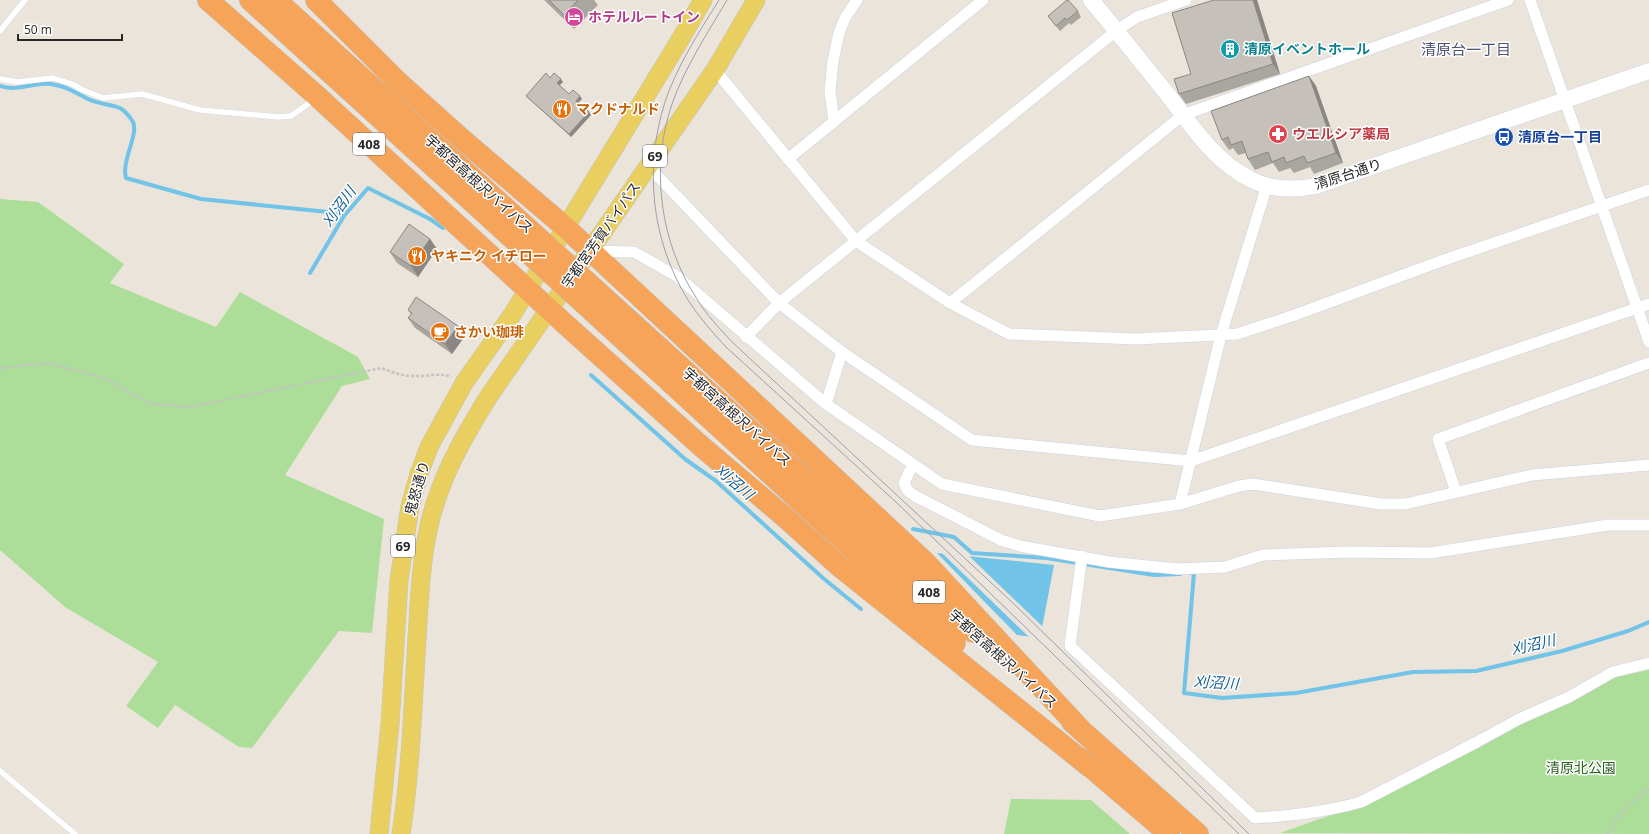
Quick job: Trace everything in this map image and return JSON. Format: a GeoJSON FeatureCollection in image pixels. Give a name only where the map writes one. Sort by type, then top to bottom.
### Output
{"type":"FeatureCollection","features":[{"type":"Feature","properties":{"kind":"highway","name":"408"},"geometry":{"type":"LineString","coordinates":[[208,0],[318,97],[528,290],[695,440],[786,518],[839,566],[1090,767]]}},
{"type":"Feature","properties":{"kind":"highway","name":"宇都宮高根沢バイパス"},"geometry":{"type":"LineString","coordinates":[[250,0],[462,181],[655,356],[1198,834]]}},
{"type":"Feature","properties":{"kind":"highway","name":"宇都宮高根沢バイパス"},"geometry":{"type":"LineString","coordinates":[[276,0],[462,181]]}},
{"type":"Feature","properties":{"kind":"highway","name":"408"},"geometry":{"type":"LineString","coordinates":[[316,0],[397,81],[464,141],[565,227],[926,563],[1082,731]]}},
{"type":"Feature","properties":{"kind":"highway","name":"宇都宮高根沢バイパス"},"geometry":{"type":"LineString","coordinates":[[655,356],[1090,767],[1169,834]]}},
{"type":"Feature","properties":{"kind":"main road","name":"69"},"geometry":{"type":"LineString","coordinates":[[565,227],[703,0]]}},
{"type":"Feature","properties":{"kind":"main road","name":"宇都宮芳賀バイパス"},"geometry":{"type":"LineString","coordinates":[[549,309],[591,251],[715,70],[756,0]]}},
{"type":"Feature","properties":{"kind":"main road","name":"鬼怒通り"},"geometry":{"type":"LineString","coordinates":[[379,834],[390,724],[399,580],[410,506],[419,474],[429,447],[464,383],[509,320],[565,227]]}},
{"type":"Feature","properties":{"kind":"main road","name":"鬼怒通り"},"geometry":{"type":"LineString","coordinates":[[401,834],[411,730],[420,582],[426,544],[435,504],[452,461],[465,435],[489,396],[549,309]]}},
{"type":"Feature","properties":{"kind":"street"},"geometry":{"type":"LineString","coordinates":[[834,122],[830,92],[832,61],[839,33],[845,18],[857,0]]}},
{"type":"Feature","properties":{"kind":"street"},"geometry":{"type":"LineString","coordinates":[[788,159],[983,0]]}},
{"type":"Feature","properties":{"kind":"street","name":"清原台通り"},"geometry":{"type":"LineString","coordinates":[[1091,0],[1207,145],[1224,162],[1237,172],[1252,180],[1283,188],[1301,189],[1316,186],[1649,71]]}},
{"type":"Feature","properties":{"kind":"street"},"geometry":{"type":"LineString","coordinates":[[746,337],[780,303],[1116,31],[1137,18],[1186,0]]}},
{"type":"Feature","properties":{"kind":"street"},"geometry":{"type":"LineString","coordinates":[[950,303],[1183,115],[1508,0]]}},
{"type":"Feature","properties":{"kind":"street"},"geometry":{"type":"LineString","coordinates":[[1530,0],[1649,342]]}},
{"type":"Feature","properties":{"kind":"street"},"geometry":{"type":"LineString","coordinates":[[715,70],[856,241],[950,303],[1009,334],[1136,339],[1237,334],[1292,316],[1444,260],[1649,190]]}},
{"type":"Feature","properties":{"kind":"street"},"geometry":{"type":"LineString","coordinates":[[648,166],[780,303],[842,352],[972,440],[1192,461],[1649,304]]}},
{"type":"Feature","properties":{"kind":"street"},"geometry":{"type":"LineString","coordinates":[[1180,504],[1192,461],[1221,335],[1267,185]]}},
{"type":"Feature","properties":{"kind":"street"},"geometry":{"type":"LineString","coordinates":[[591,251],[634,252],[678,277],[746,337],[826,404],[942,484],[1100,516],[1180,504],[1239,486],[1253,484],[1381,504],[1405,504],[1532,475],[1649,465]]}},
{"type":"Feature","properties":{"kind":"street"},"geometry":{"type":"LineString","coordinates":[[826,404],[842,352]]}},
{"type":"Feature","properties":{"kind":"street"},"geometry":{"type":"LineString","coordinates":[[1456,492],[1438,439],[1649,363]]}},
{"type":"Feature","properties":{"kind":"street"},"geometry":{"type":"LineString","coordinates":[[913,464],[904,483],[908,491],[915,496],[1001,540],[1081,562],[1109,562],[1178,569],[1225,568],[1263,555],[1348,552],[1430,553],[1608,525],[1649,525]]}},
{"type":"Feature","properties":{"kind":"street"},"geometry":{"type":"LineString","coordinates":[[1081,562],[1070,646],[1256,818],[1311,813],[1361,802],[1519,719],[1569,697],[1613,672],[1649,663]]}},
{"type":"Feature","properties":{"kind":"lane"},"geometry":{"type":"LineString","coordinates":[[0,31],[25,0]]}},
{"type":"Feature","properties":{"kind":"lane"},"geometry":{"type":"LineString","coordinates":[[0,79],[17,82],[53,78],[72,84],[103,98],[142,94],[200,110],[278,117],[291,116],[318,97]]}},
{"type":"Feature","properties":{"kind":"lane"},"geometry":{"type":"LineString","coordinates":[[0,771],[74,834]]}},
{"type":"Feature","properties":{"kind":"path"},"geometry":{"type":"LineString","coordinates":[[0,368],[47,363],[101,377],[152,404],[190,407],[381,368],[399,375],[416,377],[445,374],[464,383]]}},
{"type":"Feature","properties":{"kind":"path"},"geometry":{"type":"LineString","coordinates":[[1607,834],[1618,817],[1630,804],[1649,789]]}},
{"type":"Feature","properties":{"kind":"green space"},"geometry":{"type":"Polygon","coordinates":[[[0,199],[38,202],[124,264],[110,283],[216,327],[240,292],[358,357],[370,379],[342,386],[285,475],[384,519],[372,633],[339,631],[252,748],[239,747],[175,705],[158,728],[126,706],[158,662],[65,607],[0,550],[0,199]]]}},
{"type":"Feature","properties":{"kind":"green space","name":"清原北公園"},"geometry":{"type":"Polygon","coordinates":[[[1649,670],[1649,834],[1280,833],[1362,804],[1523,721],[1615,677],[1649,670]]]}},
{"type":"Feature","properties":{"kind":"green space"},"geometry":{"type":"Polygon","coordinates":[[[1011,799],[1091,800],[1130,834],[1004,834],[1011,799]]]}},
{"type":"Feature","properties":{"kind":"water"},"geometry":{"type":"Polygon","coordinates":[[[937,553],[1054,565],[1040,638],[1017,635],[937,553]]]}},
{"type":"Feature","properties":{"kind":"pier"},"geometry":{"type":"Polygon","coordinates":[[[941,552],[967,554],[1044,628],[1042,639],[1031,639],[941,552]]]}},
{"type":"Feature","properties":{"kind":"building"},"geometry":{"type":"Polygon","coordinates":[[[549,0],[578,0],[564,15],[549,0]]]}},
{"type":"Feature","properties":{"kind":"building"},"geometry":{"type":"Polygon","coordinates":[[[1067,0],[1078,11],[1067,20],[1065,18],[1056,26],[1048,16],[1067,0]]]}},
{"type":"Feature","properties":{"kind":"building","name":"清原イベントホール"},"geometry":{"type":"Polygon","coordinates":[[[1214,0],[1253,0],[1273,64],[1179,94],[1174,79],[1191,74],[1172,13],[1214,0]]]}},
{"type":"Feature","properties":{"kind":"building","name":"マクドナルド"},"geometry":{"type":"Polygon","coordinates":[[[546,73],[550,78],[554,73],[561,79],[557,83],[569,94],[573,90],[580,96],[576,101],[589,112],[569,134],[526,96],[546,73]]]}},
{"type":"Feature","properties":{"kind":"building","name":"ウエルシア薬局"},"geometry":{"type":"Polygon","coordinates":[[[1309,76],[1336,153],[1307,163],[1304,156],[1286,163],[1284,157],[1272,162],[1268,152],[1248,159],[1242,141],[1231,145],[1228,137],[1222,140],[1211,111],[1309,76]]]}},
{"type":"Feature","properties":{"kind":"building"},"geometry":{"type":"Polygon","coordinates":[[[409,224],[430,239],[411,266],[390,252],[409,224]]]}},
{"type":"Feature","properties":{"kind":"building","name":"さかい珈琲"},"geometry":{"type":"Polygon","coordinates":[[[416,297],[458,326],[445,344],[408,318],[412,313],[408,310],[416,297]]]}},
{"type":"Feature","properties":{"kind":"waterway"},"geometry":{"type":"LineString","coordinates":[[0,86],[13,88],[38,84],[57,85],[67,88],[92,101],[122,109],[132,120],[134,127],[134,133],[126,164],[126,178],[201,199],[328,212],[344,216]]}},
{"type":"Feature","properties":{"kind":"waterway","name":"刈沼川"},"geometry":{"type":"LineString","coordinates":[[310,273],[344,216],[368,188],[430,219],[443,228]]}},
{"type":"Feature","properties":{"kind":"waterway","name":"刈沼川"},"geometry":{"type":"LineString","coordinates":[[591,375],[685,459],[716,481],[823,578],[861,609]]}},
{"type":"Feature","properties":{"kind":"waterway","name":"刈沼川"},"geometry":{"type":"LineString","coordinates":[[913,529],[954,537],[972,553],[1046,558],[1154,575],[1180,574]]}},
{"type":"Feature","properties":{"kind":"waterway","name":"刈沼川"},"geometry":{"type":"LineString","coordinates":[[1191,573],[1194,573],[1184,693],[1222,698],[1296,693],[1413,672],[1476,671],[1562,651],[1628,631],[1649,622]]}},
{"type":"Feature","properties":{"kind":"tram line"},"geometry":{"type":"LineString","coordinates":[[719,0],[689,50],[670,89],[658,127],[655,152],[653,178],[659,228],[666,253],[688,300],[726,347],[897,503],[1239,834]]}},
{"type":"Feature","properties":{"kind":"tram line"},"geometry":{"type":"LineString","coordinates":[[727,0],[697,51],[677,90],[665,128],[661,154],[660,179],[662,204],[667,230],[674,254],[684,277],[697,299],[717,326],[731,341],[1014,604],[1249,834]]}},
{"type":"Feature","properties":{"kind":"place","name":"ホテルルートイン"},"geometry":{"type":"Point","coordinates":[574,17]}},
{"type":"Feature","properties":{"kind":"place","name":"清原イベントホール"},"geometry":{"type":"Point","coordinates":[1230,49]}},
{"type":"Feature","properties":{"kind":"place","name":"マクドナルド"},"geometry":{"type":"Point","coordinates":[562,109]}},
{"type":"Feature","properties":{"kind":"place","name":"ウエルシア薬局"},"geometry":{"type":"Point","coordinates":[1278,134]}},
{"type":"Feature","properties":{"kind":"place","name":"清原台一丁目"},"geometry":{"type":"Point","coordinates":[1504,137]}},
{"type":"Feature","properties":{"kind":"place","name":"ヤキニク イチロー"},"geometry":{"type":"Point","coordinates":[417,256]}},
{"type":"Feature","properties":{"kind":"place","name":"さかい珈琲"},"geometry":{"type":"Point","coordinates":[440,332]}},
{"type":"Feature","properties":{"kind":"district","name":"清原台一丁目"},"geometry":{"type":"Point","coordinates":[1466,50]}}]}
